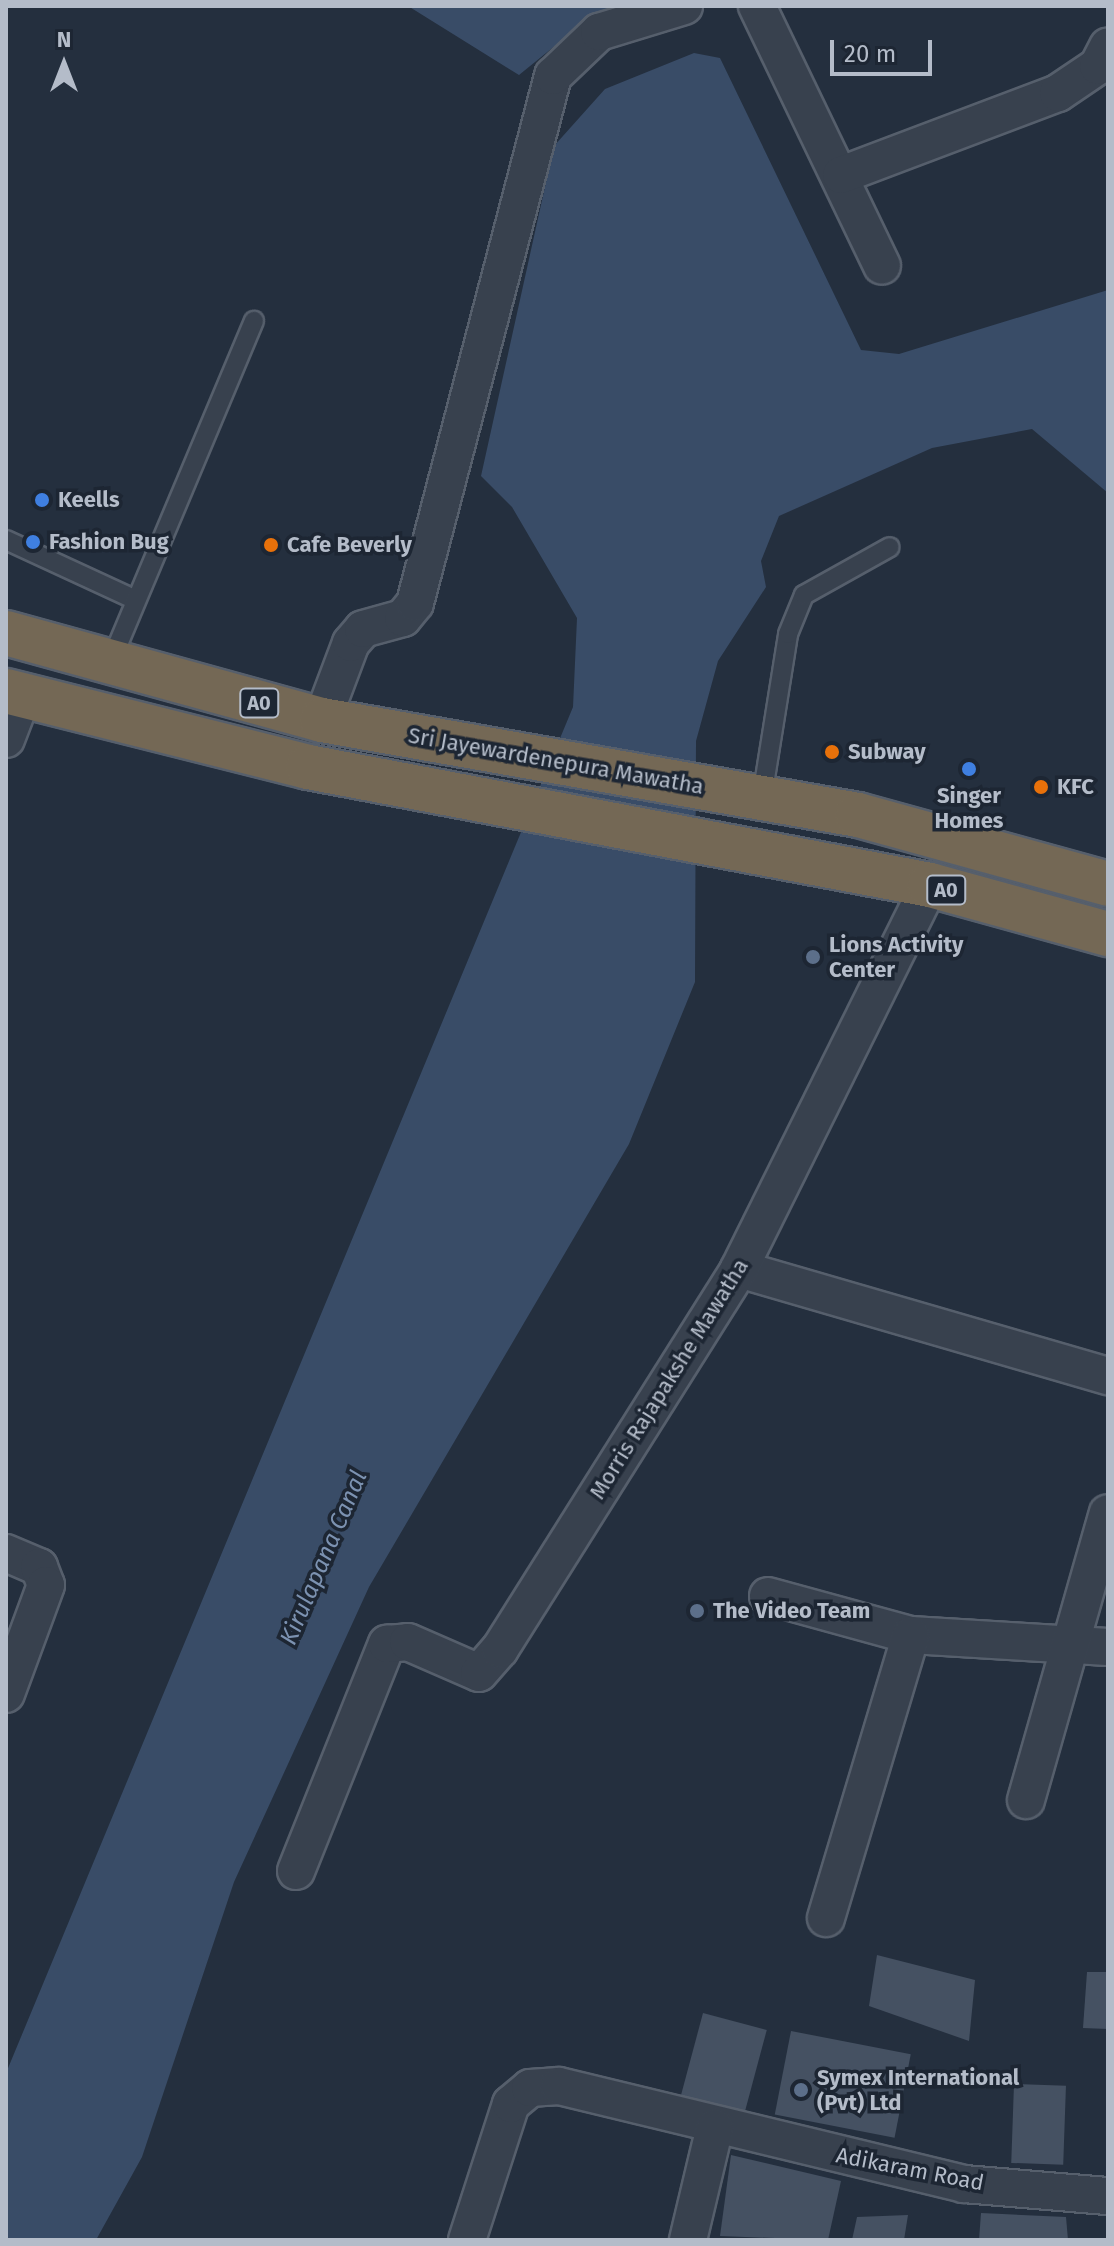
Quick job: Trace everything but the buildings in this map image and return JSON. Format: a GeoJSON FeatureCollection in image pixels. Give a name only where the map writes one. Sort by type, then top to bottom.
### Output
{"type":"FeatureCollection","features":[{"type":"Feature","properties":{"kind":"highway","name":"Sri Jayewardenepura Mawatha"},"geometry":{"type":"LineString","coordinates":[[6,633],[322,720],[775,799],[945,834],[1108,884]]}},
{"type":"Feature","properties":{"kind":"highway","name":"A0"},"geometry":{"type":"LineString","coordinates":[[14,694],[509,807],[781,854],[930,885],[1108,934]]}},
{"type":"Feature","properties":{"kind":"street"},"geometry":{"type":"LineString","coordinates":[[322,720],[351,643],[363,629],[403,618],[415,603],[553,76],[599,32],[684,6]]}},
{"type":"Feature","properties":{"kind":"street"},"geometry":{"type":"LineString","coordinates":[[757,6],[841,175],[882,266]]}},
{"type":"Feature","properties":{"kind":"street"},"geometry":{"type":"LineString","coordinates":[[841,175],[1058,93],[1098,66],[1108,46]]}},
{"type":"Feature","properties":{"kind":"street"},"geometry":{"type":"LineString","coordinates":[[6,739],[14,694]]}},
{"type":"Feature","properties":{"kind":"street","name":"Morris Rajapakshe Mawatha"},"geometry":{"type":"LineString","coordinates":[[296,1871],[387,1644],[408,1642],[479,1673],[500,1649],[739,1269],[930,885]]}},
{"type":"Feature","properties":{"kind":"street"},"geometry":{"type":"LineString","coordinates":[[739,1269],[1108,1376]]}},
{"type":"Feature","properties":{"kind":"street"},"geometry":{"type":"LineString","coordinates":[[1026,1800],[1066,1648],[1108,1513]]}},
{"type":"Feature","properties":{"kind":"street"},"geometry":{"type":"LineString","coordinates":[[6,1553],[39,1567],[46,1585],[6,1694]]}},
{"type":"Feature","properties":{"kind":"street"},"geometry":{"type":"LineString","coordinates":[[768,1596],[911,1635],[1066,1648],[1108,1647]]}},
{"type":"Feature","properties":{"kind":"street"},"geometry":{"type":"LineString","coordinates":[[826,1918],[911,1635]]}},
{"type":"Feature","properties":{"kind":"street","name":"Adikaram Road"},"geometry":{"type":"LineString","coordinates":[[467,2240],[511,2104],[530,2088],[559,2086],[715,2127],[964,2184],[1108,2196]]}},
{"type":"Feature","properties":{"kind":"street"},"geometry":{"type":"LineString","coordinates":[[688,2240],[715,2127]]}},
{"type":"Feature","properties":{"kind":"lane"},"geometry":{"type":"LineString","coordinates":[[110,664],[254,321]]}},
{"type":"Feature","properties":{"kind":"lane"},"geometry":{"type":"LineString","coordinates":[[6,540],[136,600]]}},
{"type":"Feature","properties":{"kind":"lane"},"geometry":{"type":"LineString","coordinates":[[775,799],[788,634],[804,595],[890,547]]}},
{"type":"Feature","properties":{"kind":"water"},"geometry":{"type":"Polygon","coordinates":[[[408,6],[630,6],[572,32],[519,75],[408,6]]]}},
{"type":"Feature","properties":{"kind":"water","name":"Kirulapana Canal"},"geometry":{"type":"Polygon","coordinates":[[[694,53],[720,58],[861,350],[899,354],[1108,290],[1108,493],[1032,429],[932,448],[779,516],[761,561],[766,587],[718,661],[696,741],[695,982],[629,1144],[369,1587],[234,1882],[142,2157],[96,2240],[6,2240],[6,2073],[573,707],[577,618],[512,507],[481,476],[554,146],[605,89],[694,53]]]}},
{"type":"Feature","properties":{"kind":"place","name":"Keells"},"geometry":{"type":"Point","coordinates":[42,500]}},
{"type":"Feature","properties":{"kind":"place","name":"Fashion Bug"},"geometry":{"type":"Point","coordinates":[33,542]}},
{"type":"Feature","properties":{"kind":"place","name":"Cafe Beverly"},"geometry":{"type":"Point","coordinates":[271,545]}},
{"type":"Feature","properties":{"kind":"place","name":"Subway"},"geometry":{"type":"Point","coordinates":[832,752]}},
{"type":"Feature","properties":{"kind":"place","name":"Singer Homes"},"geometry":{"type":"Point","coordinates":[969,769]}},
{"type":"Feature","properties":{"kind":"place","name":"KFC"},"geometry":{"type":"Point","coordinates":[1041,787]}},
{"type":"Feature","properties":{"kind":"place","name":"Lions Activity Center"},"geometry":{"type":"Point","coordinates":[813,957]}},
{"type":"Feature","properties":{"kind":"place","name":"The Video Team"},"geometry":{"type":"Point","coordinates":[697,1611]}},
{"type":"Feature","properties":{"kind":"place","name":"Symex International (Pvt) Ltd"},"geometry":{"type":"Point","coordinates":[801,2090]}}]}
